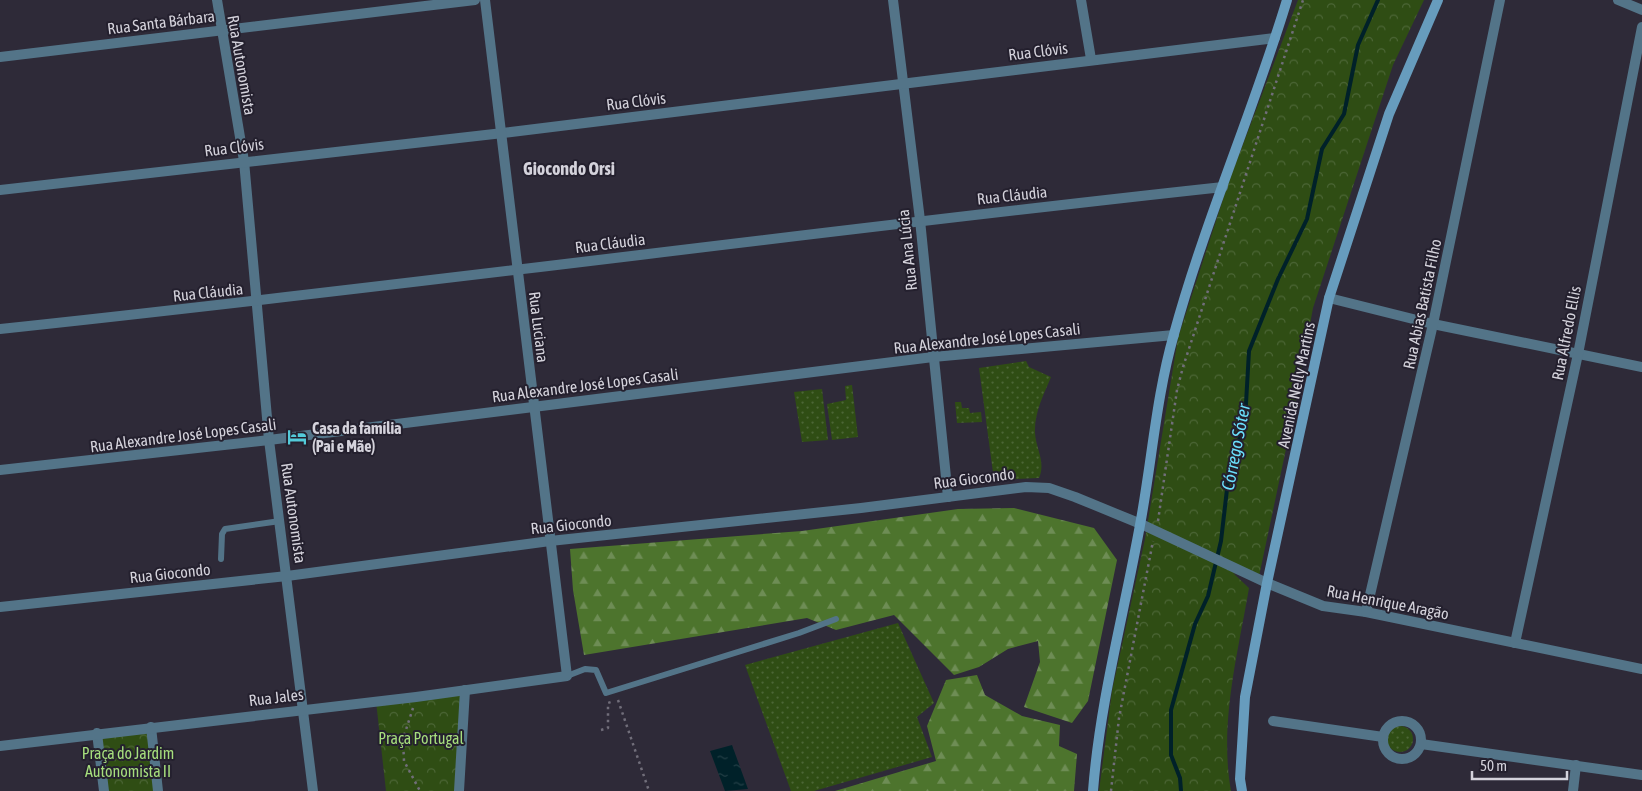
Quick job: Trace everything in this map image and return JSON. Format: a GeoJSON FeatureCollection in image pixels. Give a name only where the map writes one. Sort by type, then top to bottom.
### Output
{"type":"FeatureCollection","features":[{"type":"Feature","properties":{"kind":"main road"},"geometry":{"type":"LineString","coordinates":[[1093,791],[1097,739],[1106,686],[1141,524],[1160,396],[1174,335],[1223,187],[1276,38],[1287,0]]}},
{"type":"Feature","properties":{"kind":"main road","name":"Avenida Nelly Martins"},"geometry":{"type":"LineString","coordinates":[[1242,791],[1240,779],[1245,697],[1267,583],[1330,298],[1389,114],[1438,0]]}},
{"type":"Feature","properties":{"kind":"street","name":"Rua Autonomista"},"geometry":{"type":"LineString","coordinates":[[216,0],[244,161],[255,302],[269,440],[313,791]]}},
{"type":"Feature","properties":{"kind":"street","name":"Rua Santa Bárbara"},"geometry":{"type":"LineString","coordinates":[[0,57],[475,0]]}},
{"type":"Feature","properties":{"kind":"street","name":"Rua Luciana"},"geometry":{"type":"LineString","coordinates":[[485,0],[567,676]]}},
{"type":"Feature","properties":{"kind":"street","name":"Rua Ana Lúcia"},"geometry":{"type":"LineString","coordinates":[[893,0],[920,220],[948,497]]}},
{"type":"Feature","properties":{"kind":"street"},"geometry":{"type":"LineString","coordinates":[[1081,0],[1091,60]]}},
{"type":"Feature","properties":{"kind":"street","name":"Rua Abias Batista Filho"},"geometry":{"type":"LineString","coordinates":[[1366,612],[1434,324],[1500,0]]}},
{"type":"Feature","properties":{"kind":"street"},"geometry":{"type":"LineString","coordinates":[[1618,0],[1632,3],[1642,10]]}},
{"type":"Feature","properties":{"kind":"street","name":"Rua Alfredo Ellis"},"geometry":{"type":"LineString","coordinates":[[1515,643],[1578,354],[1642,27]]}},
{"type":"Feature","properties":{"kind":"street","name":"Rua Clóvis"},"geometry":{"type":"LineString","coordinates":[[0,190],[502,133],[903,82],[1276,38]]}},
{"type":"Feature","properties":{"kind":"street","name":"Rua Cláudia"},"geometry":{"type":"LineString","coordinates":[[0,329],[255,302],[920,220],[1223,187]]}},
{"type":"Feature","properties":{"kind":"street"},"geometry":{"type":"LineString","coordinates":[[1330,298],[1434,324],[1642,367]]}},
{"type":"Feature","properties":{"kind":"street","name":"Rua Alexandre José Lopes Casali"},"geometry":{"type":"LineString","coordinates":[[0,470],[269,440],[933,357],[1174,335]]}},
{"type":"Feature","properties":{"kind":"street","name":"Rua Giocondo"},"geometry":{"type":"LineString","coordinates":[[0,607],[287,576],[550,541],[1026,487],[1049,488],[1141,524]]}},
{"type":"Feature","properties":{"kind":"street","name":"Rua Henrique Aragão"},"geometry":{"type":"LineString","coordinates":[[1141,524],[1267,583],[1323,606],[1366,612],[1642,669]]}},
{"type":"Feature","properties":{"kind":"street","name":"Rua Jales"},"geometry":{"type":"LineString","coordinates":[[0,746],[567,676]]}},
{"type":"Feature","properties":{"kind":"street"},"geometry":{"type":"LineString","coordinates":[[460,791],[465,690]]}},
{"type":"Feature","properties":{"kind":"street"},"geometry":{"type":"LineString","coordinates":[[1273,721],[1382,737]]}},
{"type":"Feature","properties":{"kind":"street"},"geometry":{"type":"LineString","coordinates":[[1409,722],[1417,727],[1421,735],[1421,744],[1413,756],[1398,760],[1386,752],[1382,737],[1392,723],[1409,722]]}},
{"type":"Feature","properties":{"kind":"street"},"geometry":{"type":"LineString","coordinates":[[151,727],[158,791]]}},
{"type":"Feature","properties":{"kind":"street"},"geometry":{"type":"LineString","coordinates":[[97,733],[104,791]]}},
{"type":"Feature","properties":{"kind":"street"},"geometry":{"type":"LineString","coordinates":[[1421,744],[1642,775]]}},
{"type":"Feature","properties":{"kind":"street"},"geometry":{"type":"LineString","coordinates":[[1573,791],[1576,765]]}},
{"type":"Feature","properties":{"kind":"lane"},"geometry":{"type":"LineString","coordinates":[[221,560],[222,534],[225,529],[280,521]]}},
{"type":"Feature","properties":{"kind":"lane"},"geometry":{"type":"LineString","coordinates":[[567,676],[585,669],[596,670],[606,693],[799,633],[836,619]]}},
{"type":"Feature","properties":{"kind":"path"},"geometry":{"type":"LineString","coordinates":[[1111,791],[1119,718],[1155,532],[1177,390],[1303,0]]}},
{"type":"Feature","properties":{"kind":"path"},"geometry":{"type":"LineString","coordinates":[[601,730],[608,728],[608,703],[618,700],[631,685]]}},
{"type":"Feature","properties":{"kind":"path"},"geometry":{"type":"LineString","coordinates":[[416,696],[404,738],[404,761],[420,791]]}},
{"type":"Feature","properties":{"kind":"path"},"geometry":{"type":"LineString","coordinates":[[618,700],[649,791]]}},
{"type":"Feature","properties":{"kind":"green space"},"geometry":{"type":"Polygon","coordinates":[[[1298,0],[1424,0],[1393,65],[1313,308],[1293,416],[1258,581],[1233,573],[1249,588],[1231,689],[1227,740],[1231,791],[1099,791],[1112,691],[1145,539],[1178,338],[1228,184],[1298,0]]]}},
{"type":"Feature","properties":{"kind":"green space"},"geometry":{"type":"Polygon","coordinates":[[[1026,361],[1029,367],[1051,377],[1040,404],[1035,426],[1041,472],[1039,478],[994,480],[979,368],[1026,361]]]}},
{"type":"Feature","properties":{"kind":"green space"},"geometry":{"type":"Polygon","coordinates":[[[852,385],[858,437],[832,440],[827,404],[846,400],[845,386],[852,385]]]}},
{"type":"Feature","properties":{"kind":"green space"},"geometry":{"type":"Polygon","coordinates":[[[822,389],[828,440],[802,442],[794,392],[822,389]]]}},
{"type":"Feature","properties":{"kind":"green space"},"geometry":{"type":"Polygon","coordinates":[[[955,402],[961,402],[962,408],[969,408],[970,413],[981,412],[982,422],[957,423],[955,402]]]}},
{"type":"Feature","properties":{"kind":"green space"},"geometry":{"type":"Polygon","coordinates":[[[1014,508],[1094,528],[1117,560],[1088,701],[1072,723],[1024,707],[1040,662],[1038,641],[1008,649],[979,667],[954,675],[894,615],[836,630],[807,618],[584,655],[573,590],[570,549],[802,531],[958,509],[1014,508]]]}},
{"type":"Feature","properties":{"kind":"green space"},"geometry":{"type":"Polygon","coordinates":[[[898,623],[934,703],[917,717],[932,757],[814,791],[791,791],[745,665],[898,623]]]}},
{"type":"Feature","properties":{"kind":"green space"},"geometry":{"type":"Polygon","coordinates":[[[977,675],[985,695],[1022,716],[1060,725],[1059,746],[1077,754],[1074,791],[835,791],[936,761],[927,726],[946,680],[977,675]]]}},
{"type":"Feature","properties":{"kind":"green space","name":"Praça Portugal"},"geometry":{"type":"Polygon","coordinates":[[[465,690],[459,791],[386,791],[376,701],[465,690]]]}},
{"type":"Feature","properties":{"kind":"green space"},"geometry":{"type":"Polygon","coordinates":[[[1400,726],[1409,730],[1413,739],[1409,748],[1400,752],[1391,748],[1387,739],[1391,730],[1400,726]]]}},
{"type":"Feature","properties":{"kind":"green space","name":"Praça do Jardim Autonomista II"},"geometry":{"type":"Polygon","coordinates":[[[151,727],[158,791],[104,791],[97,733],[151,727]]]}},
{"type":"Feature","properties":{"kind":"water"},"geometry":{"type":"Polygon","coordinates":[[[732,745],[748,789],[725,791],[710,751],[732,745]]]}},
{"type":"Feature","properties":{"kind":"waterway","name":"Córrego Sóter"},"geometry":{"type":"LineString","coordinates":[[1181,791],[1180,778],[1171,755],[1171,710],[1195,624],[1208,596],[1221,541],[1229,472],[1245,421],[1249,351],[1278,279],[1307,219],[1322,149],[1344,114],[1358,45],[1378,0]]}},
{"type":"Feature","properties":{"kind":"place","name":"Casa da família (Pai e Mãe)"},"geometry":{"type":"Point","coordinates":[297,437]}},
{"type":"Feature","properties":{"kind":"district","name":"Giocondo Orsi"},"geometry":{"type":"Point","coordinates":[569,169]}}]}
